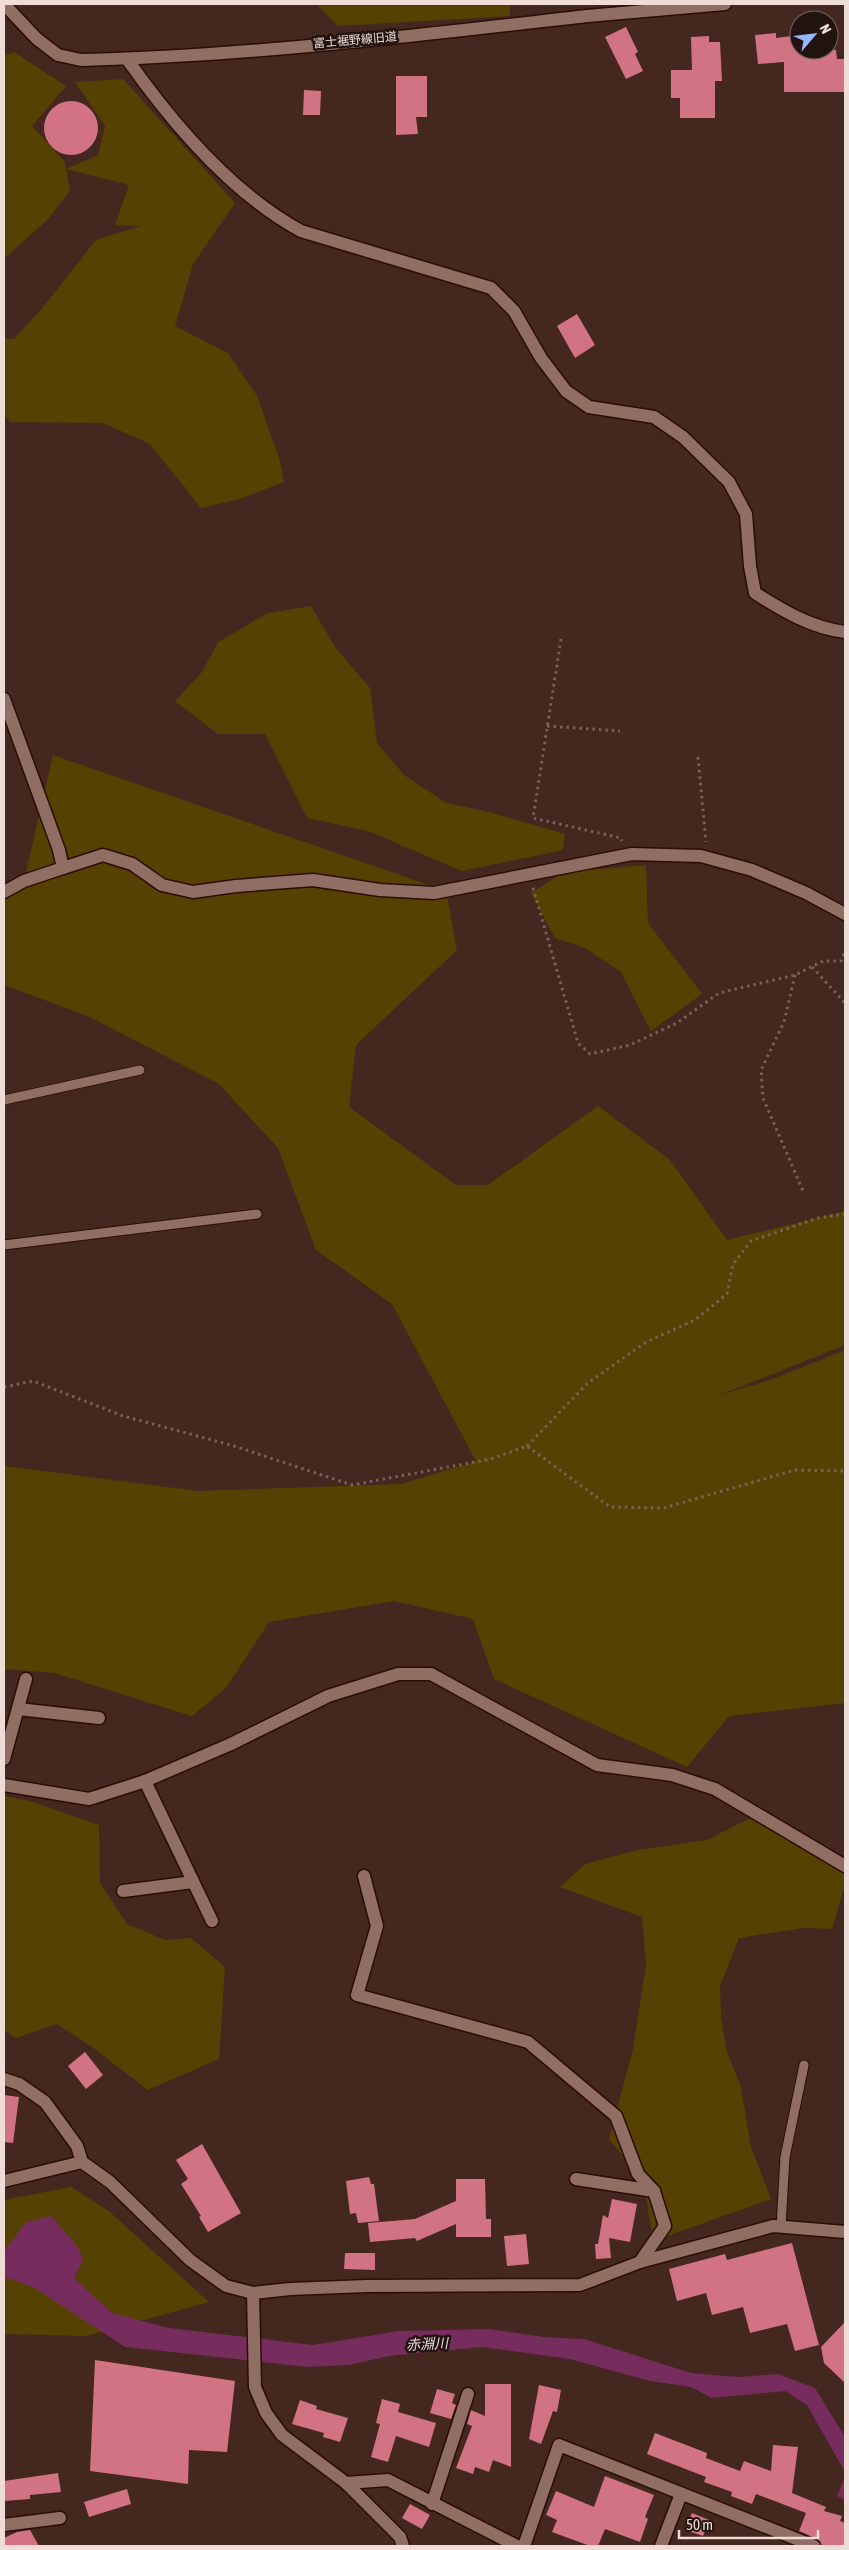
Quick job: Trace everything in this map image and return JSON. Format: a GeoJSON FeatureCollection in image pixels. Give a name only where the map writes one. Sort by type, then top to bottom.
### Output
{"type":"FeatureCollection","features":[{"type":"Feature","properties":{"kind":"street","name":"富士裾野線旧道"},"geometry":{"type":"LineString","coordinates":[[4,4],[38,39],[58,55],[81,60],[127,59],[449,32],[587,16],[725,4]]}},
{"type":"Feature","properties":{"kind":"street"},"geometry":{"type":"LineString","coordinates":[[127,59],[151,92],[235,185],[274,216],[302,232],[491,288],[514,311],[541,358],[566,391],[589,407],[654,417],[683,437],[729,482],[746,514],[750,566],[755,592],[787,613],[830,630],[845,632]]}},
{"type":"Feature","properties":{"kind":"street"},"geometry":{"type":"LineString","coordinates":[[4,699],[59,850],[63,868]]}},
{"type":"Feature","properties":{"kind":"street"},"geometry":{"type":"LineString","coordinates":[[4,892],[24,881],[103,856],[132,864],[162,885],[194,892],[236,886],[313,880],[380,890],[434,893],[626,855],[707,857],[752,870],[806,892],[845,914]]}},
{"type":"Feature","properties":{"kind":"street"},"geometry":{"type":"LineString","coordinates":[[4,1785],[89,1799],[145,1781],[231,1744],[328,1696],[398,1674],[431,1674],[597,1765],[672,1775],[715,1788],[845,1866]]}},
{"type":"Feature","properties":{"kind":"street"},"geometry":{"type":"LineString","coordinates":[[4,1759],[26,1679]]}},
{"type":"Feature","properties":{"kind":"street"},"geometry":{"type":"LineString","coordinates":[[18,1709],[100,1718]]}},
{"type":"Feature","properties":{"kind":"street"},"geometry":{"type":"LineString","coordinates":[[145,1781],[212,1920]]}},
{"type":"Feature","properties":{"kind":"street"},"geometry":{"type":"LineString","coordinates":[[364,1876],[377,1926],[358,1995],[528,2042],[616,2116],[638,2174],[654,2191],[665,2226],[640,2262]]}},
{"type":"Feature","properties":{"kind":"street"},"geometry":{"type":"LineString","coordinates":[[123,1891],[193,1882]]}},
{"type":"Feature","properties":{"kind":"street"},"geometry":{"type":"LineString","coordinates":[[4,2080],[19,2084],[45,2102],[77,2146],[82,2162],[110,2182],[190,2260],[226,2286],[253,2293],[290,2289],[367,2286],[580,2285],[640,2262],[772,2226],[845,2232]]}},
{"type":"Feature","properties":{"kind":"street"},"geometry":{"type":"LineString","coordinates":[[4,2181],[82,2162]]}},
{"type":"Feature","properties":{"kind":"street"},"geometry":{"type":"LineString","coordinates":[[576,2179],[654,2191]]}},
{"type":"Feature","properties":{"kind":"street"},"geometry":{"type":"LineString","coordinates":[[253,2293],[255,2387],[266,2414],[282,2435],[346,2483],[400,2537],[403,2546]]}},
{"type":"Feature","properties":{"kind":"street"},"geometry":{"type":"LineString","coordinates":[[432,2504],[468,2394]]}},
{"type":"Feature","properties":{"kind":"street"},"geometry":{"type":"LineString","coordinates":[[524,2546],[560,2446],[814,2546]]}},
{"type":"Feature","properties":{"kind":"street"},"geometry":{"type":"LineString","coordinates":[[346,2483],[388,2480],[517,2546]]}},
{"type":"Feature","properties":{"kind":"street"},"geometry":{"type":"LineString","coordinates":[[661,2546],[681,2494]]}},
{"type":"Feature","properties":{"kind":"street"},"geometry":{"type":"LineString","coordinates":[[4,2525],[60,2518]]}},
{"type":"Feature","properties":{"kind":"lane"},"geometry":{"type":"LineString","coordinates":[[4,1100],[140,1070]]}},
{"type":"Feature","properties":{"kind":"lane"},"geometry":{"type":"LineString","coordinates":[[4,1245],[257,1214]]}},
{"type":"Feature","properties":{"kind":"lane"},"geometry":{"type":"LineString","coordinates":[[781,2226],[785,2157],[804,2065]]}},
{"type":"Feature","properties":{"kind":"path"},"geometry":{"type":"LineString","coordinates":[[561,639],[533,818],[621,838],[626,855]]}},
{"type":"Feature","properties":{"kind":"path"},"geometry":{"type":"LineString","coordinates":[[547,726],[620,731]]}},
{"type":"Feature","properties":{"kind":"path"},"geometry":{"type":"LineString","coordinates":[[698,758],[707,857]]}},
{"type":"Feature","properties":{"kind":"path"},"geometry":{"type":"LineString","coordinates":[[529,875],[578,1043],[590,1054],[630,1045],[677,1023],[719,993],[795,975],[824,961],[841,961],[845,951]]}},
{"type":"Feature","properties":{"kind":"path"},"geometry":{"type":"LineString","coordinates":[[812,967],[845,1003]]}},
{"type":"Feature","properties":{"kind":"path"},"geometry":{"type":"LineString","coordinates":[[795,975],[784,1022],[762,1070],[763,1098],[803,1191]]}},
{"type":"Feature","properties":{"kind":"path"},"geometry":{"type":"LineString","coordinates":[[4,1387],[33,1382],[123,1416],[231,1445],[352,1485],[491,1459],[527,1446],[588,1383],[646,1342],[695,1320],[727,1294],[733,1264],[751,1241],[818,1218],[845,1214]]}},
{"type":"Feature","properties":{"kind":"path"},"geometry":{"type":"LineString","coordinates":[[527,1446],[610,1507],[664,1508],[795,1470],[845,1471]]}},
{"type":"Feature","properties":{"kind":"shaded area"},"geometry":{"type":"Polygon","coordinates":[[[316,4],[510,4],[510,16],[338,26],[316,4]]]}},
{"type":"Feature","properties":{"kind":"shaded area"},"geometry":{"type":"Polygon","coordinates":[[[14,52],[66,86],[32,126],[64,161],[70,191],[47,220],[4,259],[4,56],[14,52]]]}},
{"type":"Feature","properties":{"kind":"shaded area"},"geometry":{"type":"Polygon","coordinates":[[[123,79],[235,203],[193,264],[175,326],[228,353],[257,396],[279,458],[284,482],[240,499],[201,508],[150,444],[103,423],[10,422],[4,414],[4,339],[14,339],[44,306],[96,240],[140,226],[115,225],[129,185],[66,169],[98,155],[105,126],[75,82],[123,79]]]}},
{"type":"Feature","properties":{"kind":"shaded area"},"geometry":{"type":"Polygon","coordinates":[[[311,606],[335,647],[370,688],[377,743],[404,775],[446,803],[489,812],[565,834],[563,850],[462,871],[368,831],[307,818],[265,734],[218,734],[175,701],[202,672],[218,642],[268,613],[311,606]]]}},
{"type":"Feature","properties":{"kind":"shaded area"},"geometry":{"type":"Polygon","coordinates":[[[53,755],[446,891],[457,950],[356,1045],[349,1107],[456,1185],[488,1185],[598,1106],[670,1160],[727,1240],[845,1211],[845,1345],[720,1395],[770,1380],[845,1350],[845,1703],[729,1716],[687,1767],[494,1679],[473,1619],[394,1601],[269,1622],[226,1688],[192,1716],[54,1673],[4,1669],[4,1466],[198,1491],[402,1484],[476,1461],[392,1304],[316,1250],[278,1148],[219,1084],[90,1017],[4,985],[4,892],[24,881],[53,755]]]}},
{"type":"Feature","properties":{"kind":"shaded area"},"geometry":{"type":"Polygon","coordinates":[[[646,865],[648,923],[702,994],[651,1031],[621,972],[585,948],[555,938],[531,893],[564,872],[646,865]]]}},
{"type":"Feature","properties":{"kind":"shaded area"},"geometry":{"type":"Polygon","coordinates":[[[4,1796],[30,1801],[99,1825],[100,1883],[127,1924],[165,1940],[191,1938],[225,1967],[219,2059],[148,2090],[92,2047],[57,2024],[16,2038],[4,2030],[4,1796]]]}},
{"type":"Feature","properties":{"kind":"shaded area"},"geometry":{"type":"Polygon","coordinates":[[[750,1818],[845,1867],[845,1885],[832,1929],[803,1928],[739,1938],[720,1986],[721,2017],[727,2052],[741,2087],[751,2147],[771,2199],[653,2241],[644,2181],[609,2139],[633,2049],[646,1965],[642,1917],[560,1887],[585,1864],[638,1850],[707,1840],[750,1818]]]}},
{"type":"Feature","properties":{"kind":"shaded area"},"geometry":{"type":"Polygon","coordinates":[[[71,2187],[110,2212],[209,2302],[86,2336],[4,2334],[4,2200],[71,2187]]]}},
{"type":"Feature","properties":{"kind":"water","name":"赤淵川"},"geometry":{"type":"Polygon","coordinates":[[[51,2216],[78,2247],[83,2260],[74,2278],[112,2313],[169,2328],[313,2345],[399,2331],[490,2329],[544,2337],[584,2339],[691,2373],[738,2377],[778,2374],[815,2388],[845,2437],[845,2472],[807,2405],[785,2391],[712,2398],[691,2387],[650,2381],[570,2359],[482,2347],[389,2356],[349,2365],[308,2367],[125,2347],[35,2288],[8,2278],[4,2279],[4,2252],[25,2223],[51,2216]]]}},
{"type":"Feature","properties":{"kind":"water"},"geometry":{"type":"Polygon","coordinates":[[[845,2476],[845,2500],[837,2496],[845,2476]]]}},
{"type":"Feature","properties":{"kind":"building"},"geometry":{"type":"Polygon","coordinates":[[[626,27],[638,52],[635,54],[643,71],[626,79],[605,37],[626,27]]]}},
{"type":"Feature","properties":{"kind":"building"},"geometry":{"type":"Polygon","coordinates":[[[776,33],[776,38],[789,36],[789,60],[845,59],[845,92],[784,92],[784,62],[758,64],[755,35],[776,33]]]}},
{"type":"Feature","properties":{"kind":"building"},"geometry":{"type":"Polygon","coordinates":[[[709,36],[709,42],[720,42],[722,81],[715,81],[715,118],[680,118],[680,98],[671,98],[671,70],[692,70],[691,37],[709,36]]]}},
{"type":"Feature","properties":{"kind":"building"},"geometry":{"type":"Polygon","coordinates":[[[396,76],[427,76],[427,117],[416,117],[418,134],[396,135],[396,76]]]}},
{"type":"Feature","properties":{"kind":"building"},"geometry":{"type":"Polygon","coordinates":[[[304,90],[321,91],[320,115],[303,115],[304,90]]]}},
{"type":"Feature","properties":{"kind":"building"},"geometry":{"type":"Polygon","coordinates":[[[71,101],[81,103],[90,109],[96,118],[98,128],[96,138],[90,147],[81,153],[71,155],[61,153],[52,147],[46,138],[44,128],[46,118],[52,109],[61,103],[71,101]]]}},
{"type":"Feature","properties":{"kind":"building"},"geometry":{"type":"Polygon","coordinates":[[[577,314],[595,345],[575,358],[557,326],[577,314]]]}},
{"type":"Feature","properties":{"kind":"building"},"geometry":{"type":"Polygon","coordinates":[[[85,2052],[103,2075],[86,2089],[68,2066],[85,2052]]]}},
{"type":"Feature","properties":{"kind":"building"},"geometry":{"type":"Polygon","coordinates":[[[4,2095],[19,2097],[13,2143],[4,2142],[4,2095]]]}},
{"type":"Feature","properties":{"kind":"building"},"geometry":{"type":"Polygon","coordinates":[[[202,2144],[241,2213],[208,2232],[199,2217],[201,2216],[181,2184],[188,2179],[176,2160],[202,2144]]]}},
{"type":"Feature","properties":{"kind":"building"},"geometry":{"type":"Polygon","coordinates":[[[369,2177],[371,2184],[374,2184],[379,2221],[358,2223],[356,2213],[350,2214],[346,2181],[369,2177]]]}},
{"type":"Feature","properties":{"kind":"building"},"geometry":{"type":"Polygon","coordinates":[[[456,2179],[485,2179],[486,2219],[491,2219],[491,2237],[456,2237],[456,2224],[417,2241],[415,2238],[370,2242],[368,2223],[415,2219],[456,2201],[456,2179]]]}},
{"type":"Feature","properties":{"kind":"building"},"geometry":{"type":"Polygon","coordinates":[[[612,2199],[637,2204],[630,2242],[609,2238],[611,2258],[596,2259],[595,2244],[598,2244],[603,2215],[608,2218],[612,2199]]]}},
{"type":"Feature","properties":{"kind":"building"},"geometry":{"type":"Polygon","coordinates":[[[526,2234],[529,2264],[507,2266],[504,2236],[526,2234]]]}},
{"type":"Feature","properties":{"kind":"building"},"geometry":{"type":"Polygon","coordinates":[[[792,2243],[819,2345],[795,2351],[787,2324],[750,2333],[743,2307],[712,2315],[706,2293],[677,2301],[669,2269],[725,2254],[727,2260],[792,2243]]]}},
{"type":"Feature","properties":{"kind":"building"},"geometry":{"type":"Polygon","coordinates":[[[345,2253],[375,2253],[375,2270],[344,2269],[345,2253]]]}},
{"type":"Feature","properties":{"kind":"building"},"geometry":{"type":"Polygon","coordinates":[[[845,2322],[845,2383],[824,2363],[821,2347],[845,2322]]]}},
{"type":"Feature","properties":{"kind":"building"},"geometry":{"type":"Polygon","coordinates":[[[95,2360],[235,2381],[227,2452],[189,2450],[188,2484],[90,2471],[95,2360]]]}},
{"type":"Feature","properties":{"kind":"building"},"geometry":{"type":"Polygon","coordinates":[[[485,2384],[511,2384],[511,2467],[493,2460],[489,2472],[475,2467],[473,2474],[456,2468],[472,2426],[467,2424],[471,2410],[485,2416],[485,2384]]]}},
{"type":"Feature","properties":{"kind":"building"},"geometry":{"type":"Polygon","coordinates":[[[539,2385],[561,2390],[557,2412],[553,2411],[541,2444],[529,2439],[539,2385]]]}},
{"type":"Feature","properties":{"kind":"building"},"geometry":{"type":"Polygon","coordinates":[[[437,2389],[455,2394],[452,2403],[456,2405],[451,2419],[430,2413],[437,2389]]]}},
{"type":"Feature","properties":{"kind":"building"},"geometry":{"type":"Polygon","coordinates":[[[382,2399],[400,2404],[398,2412],[436,2423],[429,2447],[396,2436],[388,2462],[371,2457],[380,2424],[376,2423],[382,2399]]]}},
{"type":"Feature","properties":{"kind":"building"},"geometry":{"type":"Polygon","coordinates":[[[300,2400],[317,2406],[316,2409],[348,2418],[340,2442],[323,2437],[324,2433],[292,2424],[300,2400]]]}},
{"type":"Feature","properties":{"kind":"building"},"geometry":{"type":"Polygon","coordinates":[[[655,2433],[707,2453],[706,2458],[740,2471],[744,2461],[771,2471],[773,2445],[798,2447],[792,2493],[826,2507],[824,2511],[842,2516],[840,2521],[845,2523],[844,2546],[822,2546],[817,2539],[799,2531],[806,2513],[756,2494],[752,2504],[731,2496],[732,2492],[704,2482],[706,2477],[647,2454],[655,2433]]]}},
{"type":"Feature","properties":{"kind":"building"},"geometry":{"type":"Polygon","coordinates":[[[58,2473],[61,2492],[30,2495],[30,2499],[4,2501],[4,2481],[58,2473]]]}},
{"type":"Feature","properties":{"kind":"building"},"geometry":{"type":"Polygon","coordinates":[[[605,2476],[654,2495],[645,2517],[648,2519],[640,2542],[605,2529],[598,2546],[590,2546],[552,2532],[557,2520],[546,2515],[556,2491],[594,2507],[605,2476]]]}},
{"type":"Feature","properties":{"kind":"building"},"geometry":{"type":"Polygon","coordinates":[[[127,2489],[131,2504],[89,2517],[84,2502],[127,2489]]]}},
{"type":"Feature","properties":{"kind":"building"},"geometry":{"type":"Polygon","coordinates":[[[410,2504],[430,2515],[422,2529],[402,2518],[410,2504]]]}},
{"type":"Feature","properties":{"kind":"building"},"geometry":{"type":"Polygon","coordinates":[[[692,2513],[709,2520],[703,2536],[685,2530],[692,2513]]]}},
{"type":"Feature","properties":{"kind":"building"},"geometry":{"type":"Polygon","coordinates":[[[30,2530],[39,2546],[4,2546],[4,2538],[17,2532],[30,2530]]]}}]}
